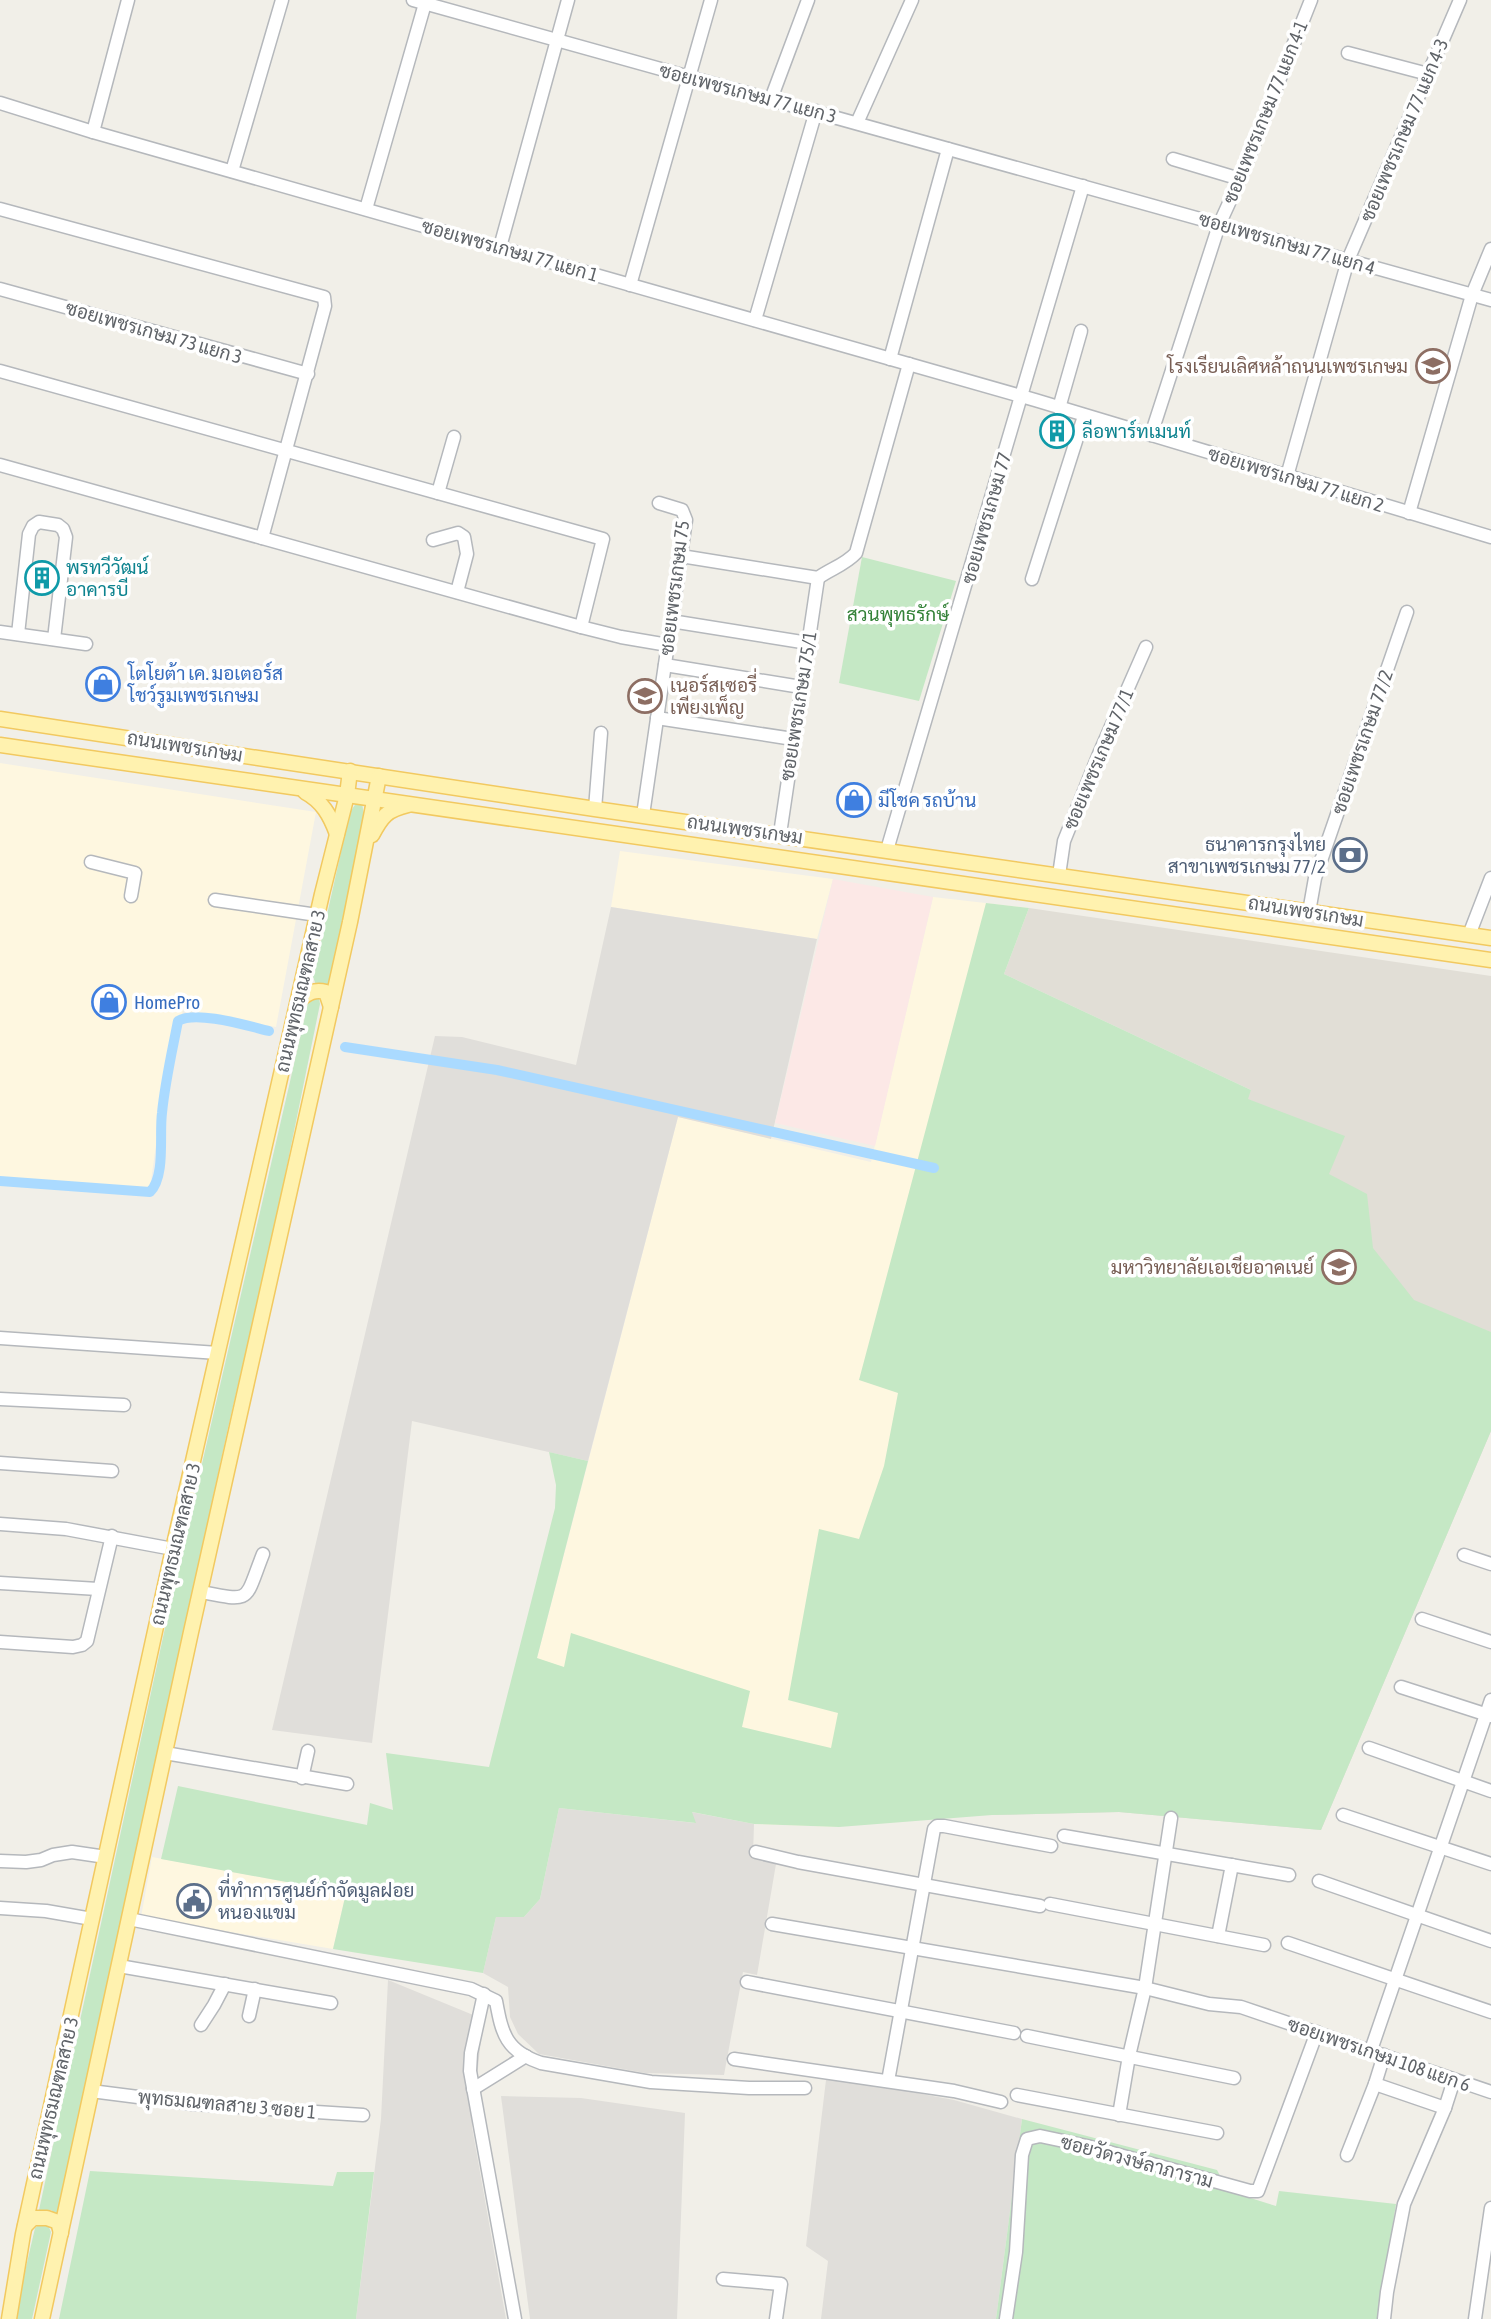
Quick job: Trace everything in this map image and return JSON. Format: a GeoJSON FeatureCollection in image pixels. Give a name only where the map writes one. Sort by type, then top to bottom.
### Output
{"type":"FeatureCollection","features":[{"type":"Feature","properties":{"kind":"main road","name":"ถนนเพชรเกษม"},"geometry":{"type":"LineString","coordinates":[[0,719],[1491,938]]}},
{"type":"Feature","properties":{"kind":"main road","name":"ถนนเพชรเกษม"},"geometry":{"type":"LineString","coordinates":[[0,745],[1491,960]]}},
{"type":"Feature","properties":{"kind":"main road","name":"ถนนพุทธมณฑลสาย 3"},"geometry":{"type":"LineString","coordinates":[[6,2317],[173,1549],[350,771]]}},
{"type":"Feature","properties":{"kind":"main road","name":"ถนนพุทธมณฑลสาย 3"},"geometry":{"type":"LineString","coordinates":[[43,2319],[366,846],[379,776]]}},
{"type":"Feature","properties":{"kind":"main road"},"geometry":{"type":"LineString","coordinates":[[298,788],[318,799],[327,811],[337,834]]}},
{"type":"Feature","properties":{"kind":"main road"},"geometry":{"type":"LineString","coordinates":[[366,846],[376,827],[391,810],[413,804]]}},
{"type":"Feature","properties":{"kind":"main road"},"geometry":{"type":"LineString","coordinates":[[997,889],[1001,867]]}},
{"type":"Feature","properties":{"kind":"main road"},"geometry":{"type":"LineString","coordinates":[[299,1000],[319,990],[326,992],[331,1006]]}},
{"type":"Feature","properties":{"kind":"main road"},"geometry":{"type":"LineString","coordinates":[[25,2226],[33,2218],[47,2218],[58,2222],[61,2233]]}},
{"type":"Feature","properties":{"kind":"street"},"geometry":{"type":"LineString","coordinates":[[93,132],[128,0]]}},
{"type":"Feature","properties":{"kind":"street"},"geometry":{"type":"LineString","coordinates":[[232,171],[282,0]]}},
{"type":"Feature","properties":{"kind":"street"},"geometry":{"type":"LineString","coordinates":[[500,247],[568,0]]}},
{"type":"Feature","properties":{"kind":"street"},"geometry":{"type":"LineString","coordinates":[[630,285],[711,0]]}},
{"type":"Feature","properties":{"kind":"street"},"geometry":{"type":"LineString","coordinates":[[771,99],[808,0]]}},
{"type":"Feature","properties":{"kind":"street"},"geometry":{"type":"LineString","coordinates":[[857,123],[912,0]]}},
{"type":"Feature","properties":{"kind":"street","name":"ซอยเพชรเกษม 77 แยก 4-1"},"geometry":{"type":"LineString","coordinates":[[1151,435],[1219,225],[1240,180],[1311,0]]}},
{"type":"Feature","properties":{"kind":"street","name":"ซอยเพชรเกษม 77 แยก 4-3"},"geometry":{"type":"LineString","coordinates":[[1287,476],[1348,260],[1460,0]]}},
{"type":"Feature","properties":{"kind":"street"},"geometry":{"type":"LineString","coordinates":[[366,209],[421,1]]}},
{"type":"Feature","properties":{"kind":"street","name":"ซอยเพชรเกษม 77 แยก 3"},"geometry":{"type":"LineString","coordinates":[[421,1],[1083,186]]}},
{"type":"Feature","properties":{"kind":"street"},"geometry":{"type":"LineString","coordinates":[[1348,53],[1428,74]]}},
{"type":"Feature","properties":{"kind":"street","name":"ซอยเพชรเกษม 77 แยก 1"},"geometry":{"type":"LineString","coordinates":[[0,103],[93,132],[1021,396]]}},
{"type":"Feature","properties":{"kind":"street"},"geometry":{"type":"LineString","coordinates":[[755,320],[816,111]]}},
{"type":"Feature","properties":{"kind":"street"},"geometry":{"type":"LineString","coordinates":[[890,359],[948,149]]}},
{"type":"Feature","properties":{"kind":"street"},"geometry":{"type":"LineString","coordinates":[[1173,159],[1240,180]]}},
{"type":"Feature","properties":{"kind":"street","name":"ซอยเพชรเกษม 77 แยก 4"},"geometry":{"type":"LineString","coordinates":[[1083,186],[1491,300]]}},
{"type":"Feature","properties":{"kind":"street","name":"ซอยเพชรเกษม 77"},"geometry":{"type":"LineString","coordinates":[[887,850],[1083,186]]}},
{"type":"Feature","properties":{"kind":"street"},"geometry":{"type":"LineString","coordinates":[[0,209],[324,297],[326,306],[262,538]]}},
{"type":"Feature","properties":{"kind":"street"},"geometry":{"type":"LineString","coordinates":[[1409,513],[1472,295],[1491,249]]}},
{"type":"Feature","properties":{"kind":"street","name":"ซอยเพชรเกษม 73 แยก 3"},"geometry":{"type":"LineString","coordinates":[[0,289],[307,374]]}},
{"type":"Feature","properties":{"kind":"street"},"geometry":{"type":"LineString","coordinates":[[1059,408],[1081,331]]}},
{"type":"Feature","properties":{"kind":"street"},"geometry":{"type":"LineString","coordinates":[[681,556],[818,578],[849,560],[856,554],[909,364]]}},
{"type":"Feature","properties":{"kind":"street"},"geometry":{"type":"LineString","coordinates":[[0,371],[603,539],[581,627]]}},
{"type":"Feature","properties":{"kind":"street","name":"ซอยเพชรเกษม 77 แยก 2"},"geometry":{"type":"LineString","coordinates":[[1021,396],[1491,537]]}},
{"type":"Feature","properties":{"kind":"street"},"geometry":{"type":"LineString","coordinates":[[1032,579],[1084,416]]}},
{"type":"Feature","properties":{"kind":"street"},"geometry":{"type":"LineString","coordinates":[[438,493],[454,438]]}},
{"type":"Feature","properties":{"kind":"street"},"geometry":{"type":"LineString","coordinates":[[0,466],[581,627],[668,645]]}},
{"type":"Feature","properties":{"kind":"street","name":"ซอยเพชรเกษม 75"},"geometry":{"type":"LineString","coordinates":[[643,815],[686,520],[677,508],[659,503]]}},
{"type":"Feature","properties":{"kind":"street"},"geometry":{"type":"LineString","coordinates":[[18,634],[29,534],[39,522],[58,525],[64,529],[54,639]]}},
{"type":"Feature","properties":{"kind":"street"},"geometry":{"type":"LineString","coordinates":[[433,540],[458,533],[464,537],[467,554],[457,592]]}},
{"type":"Feature","properties":{"kind":"street","name":"ซอยเพชรเกษม 75/1"},"geometry":{"type":"LineString","coordinates":[[779,834],[818,578]]}},
{"type":"Feature","properties":{"kind":"street","name":"ซอยเพชรเกษม 77/2"},"geometry":{"type":"LineString","coordinates":[[1309,912],[1315,878],[1407,612]]}},
{"type":"Feature","properties":{"kind":"street"},"geometry":{"type":"LineString","coordinates":[[671,621],[808,643]]}},
{"type":"Feature","properties":{"kind":"street"},"geometry":{"type":"LineString","coordinates":[[0,632],[86,643]]}},
{"type":"Feature","properties":{"kind":"street","name":"ซอยเพชรเกษม 77/1"},"geometry":{"type":"LineString","coordinates":[[1059,875],[1063,841],[1146,647]]}},
{"type":"Feature","properties":{"kind":"street"},"geometry":{"type":"LineString","coordinates":[[665,665],[801,687]]}},
{"type":"Feature","properties":{"kind":"street"},"geometry":{"type":"LineString","coordinates":[[657,718],[793,739]]}},
{"type":"Feature","properties":{"kind":"street"},"geometry":{"type":"LineString","coordinates":[[595,808],[601,733]]}},
{"type":"Feature","properties":{"kind":"street"},"geometry":{"type":"LineString","coordinates":[[92,862],[135,873],[131,896]]}},
{"type":"Feature","properties":{"kind":"street"},"geometry":{"type":"LineString","coordinates":[[1469,935],[1491,878]]}},
{"type":"Feature","properties":{"kind":"street"},"geometry":{"type":"LineString","coordinates":[[215,900],[317,915]]}},
{"type":"Feature","properties":{"kind":"street"},"geometry":{"type":"LineString","coordinates":[[0,1338],[218,1353]]}},
{"type":"Feature","properties":{"kind":"street"},"geometry":{"type":"LineString","coordinates":[[0,1399],[124,1405]]}},
{"type":"Feature","properties":{"kind":"street"},"geometry":{"type":"LineString","coordinates":[[0,1463],[113,1471]]}},
{"type":"Feature","properties":{"kind":"street"},"geometry":{"type":"LineString","coordinates":[[0,1524],[66,1529],[173,1549]]}},
{"type":"Feature","properties":{"kind":"street"},"geometry":{"type":"LineString","coordinates":[[0,1642],[73,1647],[82,1645],[89,1637],[112,1536]]}},
{"type":"Feature","properties":{"kind":"street"},"geometry":{"type":"LineString","coordinates":[[201,1591],[235,1599],[242,1598],[248,1593],[263,1554]]}},
{"type":"Feature","properties":{"kind":"street"},"geometry":{"type":"LineString","coordinates":[[1464,1555],[1491,1564]]}},
{"type":"Feature","properties":{"kind":"street"},"geometry":{"type":"LineString","coordinates":[[0,1583],[98,1589]]}},
{"type":"Feature","properties":{"kind":"street"},"geometry":{"type":"LineString","coordinates":[[1422,1619],[1491,1642]]}},
{"type":"Feature","properties":{"kind":"street"},"geometry":{"type":"LineString","coordinates":[[1401,1687],[1489,1715]]}},
{"type":"Feature","properties":{"kind":"street"},"geometry":{"type":"LineString","coordinates":[[1347,2155],[1375,2084],[1378,2052],[1396,1980],[1463,1782],[1489,1715],[1491,1700]]}},
{"type":"Feature","properties":{"kind":"street"},"geometry":{"type":"LineString","coordinates":[[1369,1748],[1491,1791]]}},
{"type":"Feature","properties":{"kind":"street"},"geometry":{"type":"LineString","coordinates":[[303,1778],[309,1751]]}},
{"type":"Feature","properties":{"kind":"street"},"geometry":{"type":"LineString","coordinates":[[165,1753],[347,1784]]}},
{"type":"Feature","properties":{"kind":"street"},"geometry":{"type":"LineString","coordinates":[[1343,1815],[1491,1864]]}},
{"type":"Feature","properties":{"kind":"street"},"geometry":{"type":"LineString","coordinates":[[1119,2115],[1145,1988],[1171,1818]]}},
{"type":"Feature","properties":{"kind":"street"},"geometry":{"type":"LineString","coordinates":[[888,2081],[934,1829],[937,1826],[1051,1846]]}},
{"type":"Feature","properties":{"kind":"street"},"geometry":{"type":"LineString","coordinates":[[1064,1836],[1289,1875]]}},
{"type":"Feature","properties":{"kind":"street"},"geometry":{"type":"LineString","coordinates":[[0,1861],[41,1860],[72,1852],[106,1857]]}},
{"type":"Feature","properties":{"kind":"street"},"geometry":{"type":"LineString","coordinates":[[756,1852],[798,1862],[1264,1945]]}},
{"type":"Feature","properties":{"kind":"street"},"geometry":{"type":"LineString","coordinates":[[1218,1936],[1232,1865]]}},
{"type":"Feature","properties":{"kind":"street"},"geometry":{"type":"LineString","coordinates":[[1319,1881],[1491,1941]]}},
{"type":"Feature","properties":{"kind":"street"},"geometry":{"type":"LineString","coordinates":[[0,1909],[46,1911],[92,1919]]}},
{"type":"Feature","properties":{"kind":"street"},"geometry":{"type":"LineString","coordinates":[[129,1919],[471,1989],[496,2001],[501,2030],[507,2040],[541,2063],[651,2082],[749,2088],[805,2088]]}},
{"type":"Feature","properties":{"kind":"street","name":"ซอยเพชรเกษม 108 แยก 6"},"geometry":{"type":"LineString","coordinates":[[772,1924],[1145,1988],[1209,2004],[1241,2007],[1491,2092]]}},
{"type":"Feature","properties":{"kind":"street"},"geometry":{"type":"LineString","coordinates":[[1288,1943],[1491,2012]]}},
{"type":"Feature","properties":{"kind":"street"},"geometry":{"type":"LineString","coordinates":[[119,1966],[331,2003]]}},
{"type":"Feature","properties":{"kind":"street"},"geometry":{"type":"LineString","coordinates":[[747,1982],[1234,2078]]}},
{"type":"Feature","properties":{"kind":"street"},"geometry":{"type":"LineString","coordinates":[[201,2025],[225,1984]]}},
{"type":"Feature","properties":{"kind":"street"},"geometry":{"type":"LineString","coordinates":[[249,2016],[255,1989]]}},
{"type":"Feature","properties":{"kind":"street"},"geometry":{"type":"LineString","coordinates":[[484,1994],[471,2053],[470,2071],[515,2319]]}},
{"type":"Feature","properties":{"kind":"street","name":"ซอยวัดวงษ์ลาภาราม"},"geometry":{"type":"LineString","coordinates":[[1006,2319],[1016,2252],[1022,2155],[1027,2138],[1040,2136],[1087,2146],[1258,2191],[1317,2032]]}},
{"type":"Feature","properties":{"kind":"street"},"geometry":{"type":"LineString","coordinates":[[473,2089],[527,2056]]}},
{"type":"Feature","properties":{"kind":"street"},"geometry":{"type":"LineString","coordinates":[[734,2059],[954,2091],[1001,2102]]}},
{"type":"Feature","properties":{"kind":"street"},"geometry":{"type":"LineString","coordinates":[[1384,2319],[1404,2204],[1445,2108],[1454,2080]]}},
{"type":"Feature","properties":{"kind":"street"},"geometry":{"type":"LineString","coordinates":[[1375,2084],[1445,2108]]}},
{"type":"Feature","properties":{"kind":"street","name":"พุทธมณฑลสาย 3 ซอย 1"},"geometry":{"type":"LineString","coordinates":[[91,2091],[194,2104],[363,2115]]}},
{"type":"Feature","properties":{"kind":"street"},"geometry":{"type":"LineString","coordinates":[[1017,2095],[1217,2133]]}},
{"type":"Feature","properties":{"kind":"street"},"geometry":{"type":"LineString","coordinates":[[1475,2319],[1491,2208]]}},
{"type":"Feature","properties":{"kind":"street"},"geometry":{"type":"LineString","coordinates":[[723,2279],[781,2284],[776,2319]]}},
{"type":"Feature","properties":{"kind":"shaded area"},"geometry":{"type":"Polygon","coordinates":[[[0,763],[316,812],[276,1027],[183,1010],[161,1109],[150,1188],[0,1184],[0,763]]]}},
{"type":"Feature","properties":{"kind":"shaded area"},"geometry":{"type":"Polygon","coordinates":[[[620,851],[833,879],[817,939],[611,907],[620,851]]]}},
{"type":"Feature","properties":{"kind":"shaded area"},"geometry":{"type":"Polygon","coordinates":[[[833,879],[933,897],[875,1146],[775,1123],[833,879]]]}},
{"type":"Feature","properties":{"kind":"shaded area"},"geometry":{"type":"Polygon","coordinates":[[[933,897],[1029,908],[1004,973],[839,1827],[754,1824],[537,1658],[678,1117],[871,1162],[933,897]]]}},
{"type":"Feature","properties":{"kind":"shaded area"},"geometry":{"type":"Polygon","coordinates":[[[611,907],[817,939],[771,1139],[678,1117],[588,1461],[412,1421],[372,1743],[272,1730],[435,1036],[462,1037],[576,1065],[611,907]]]}},
{"type":"Feature","properties":{"kind":"shaded area","name":"มหาวิทยาลัยเอเชียอาคเนย์"},"geometry":{"type":"Polygon","coordinates":[[[1029,908],[1491,976],[1491,1431],[1321,1830],[1119,1812],[992,1815],[1244,1103],[1251,1090],[1004,974],[1029,908]]]}},
{"type":"Feature","properties":{"kind":"shaded area"},"geometry":{"type":"Polygon","coordinates":[[[559,1808],[695,1823],[691,1812],[754,1824],[753,1855],[776,1864],[757,1975],[743,1972],[724,2075],[645,2073],[539,2054],[518,2034],[510,2017],[508,1987],[483,1973],[496,1917],[524,1917],[540,1899],[559,1808]]]}},
{"type":"Feature","properties":{"kind":"shaded area"},"geometry":{"type":"Polygon","coordinates":[[[152,1857],[346,1893],[333,1949],[141,1917],[152,1857]]]}},
{"type":"Feature","properties":{"kind":"shaded area"},"geometry":{"type":"Polygon","coordinates":[[[388,1980],[483,2019],[472,2127],[506,2319],[356,2319],[381,2119],[388,1980]]]}},
{"type":"Feature","properties":{"kind":"shaded area"},"geometry":{"type":"Polygon","coordinates":[[[826,2080],[853,2081],[954,2100],[1022,2119],[996,2319],[821,2319],[828,2261],[806,2246],[826,2080]]]}},
{"type":"Feature","properties":{"kind":"shaded area"},"geometry":{"type":"Polygon","coordinates":[[[501,2096],[581,2098],[685,2113],[677,2319],[530,2319],[501,2096]]]}},
{"type":"Feature","properties":{"kind":"green space","name":"สวนพุทธรักษ์"},"geometry":{"type":"Polygon","coordinates":[[[862,557],[956,581],[919,701],[839,683],[862,557]]]}},
{"type":"Feature","properties":{"kind":"green space"},"geometry":{"type":"Polygon","coordinates":[[[357,802],[362,803],[364,815],[329,985],[316,985],[313,977],[350,812],[357,802]]]}},
{"type":"Feature","properties":{"kind":"green space"},"geometry":{"type":"Polygon","coordinates":[[[986,903],[1029,908],[1004,974],[1251,1090],[1248,1099],[1345,1136],[1329,1174],[1367,1194],[1373,1248],[1414,1300],[1491,1332],[1491,1431],[1321,1830],[1119,1812],[992,1815],[839,1827],[754,1824],[692,1812],[696,1823],[559,1808],[540,1899],[524,1917],[496,1917],[483,1973],[333,1949],[346,1893],[161,1859],[178,1786],[367,1825],[370,1803],[393,1810],[386,1753],[489,1767],[555,1508],[556,1485],[549,1452],[588,1461],[537,1658],[564,1667],[571,1633],[750,1691],[742,1727],[831,1748],[838,1713],[788,1700],[819,1529],[859,1539],[884,1466],[898,1393],[859,1380],[986,903]]]}},
{"type":"Feature","properties":{"kind":"green space"},"geometry":{"type":"Polygon","coordinates":[[[314,995],[319,998],[320,1004],[272,1239],[228,1428],[57,2215],[51,2210],[39,2210],[178,1568],[309,999],[314,995]]]}},
{"type":"Feature","properties":{"kind":"green space"},"geometry":{"type":"Polygon","coordinates":[[[1022,2119],[1217,2170],[1228,2191],[1276,2206],[1279,2191],[1396,2204],[1378,2319],[996,2319],[1022,2119]]]}},
{"type":"Feature","properties":{"kind":"green space"},"geometry":{"type":"Polygon","coordinates":[[[90,2171],[333,2186],[337,2172],[374,2172],[356,2319],[59,2319],[90,2171]]]}},
{"type":"Feature","properties":{"kind":"green space"},"geometry":{"type":"Polygon","coordinates":[[[41,2223],[47,2223],[51,2232],[32,2319],[14,2319],[35,2228],[41,2223]]]}},
{"type":"Feature","properties":{"kind":"waterway"},"geometry":{"type":"LineString","coordinates":[[0,1181],[150,1192],[155,1185],[160,1166],[163,1101],[178,1021],[186,1018],[209,1018],[269,1031]]}},
{"type":"Feature","properties":{"kind":"waterway"},"geometry":{"type":"LineString","coordinates":[[345,1047],[497,1070],[934,1168]]}},
{"type":"Feature","properties":{"kind":"place","name":"โรงเรียนเลิศหล้าถนนเพชรเกษม"},"geometry":{"type":"Point","coordinates":[1433,366]}},
{"type":"Feature","properties":{"kind":"place","name":"ลีอพาร์ทเมนท์"},"geometry":{"type":"Point","coordinates":[1057,431]}},
{"type":"Feature","properties":{"kind":"place","name":"พรทวีวัฒน์ อาคารบี"},"geometry":{"type":"Point","coordinates":[42,578]}},
{"type":"Feature","properties":{"kind":"place","name":"โตโยต้า เค. มอเตอร์ส โชว์รูมเพชรเกษม"},"geometry":{"type":"Point","coordinates":[103,684]}},
{"type":"Feature","properties":{"kind":"place","name":"เนอร์สเซอรี่ เพียงเพ็ญ"},"geometry":{"type":"Point","coordinates":[645,696]}},
{"type":"Feature","properties":{"kind":"place","name":"มีโชค รถบ้าน"},"geometry":{"type":"Point","coordinates":[854,800]}},
{"type":"Feature","properties":{"kind":"place","name":"ธนาคารกรุงไทย สาขาเพชรเกษม 77/2"},"geometry":{"type":"Point","coordinates":[1350,855]}},
{"type":"Feature","properties":{"kind":"place","name":"HomePro"},"geometry":{"type":"Point","coordinates":[109,1002]}},
{"type":"Feature","properties":{"kind":"place","name":"มหาวิทยาลัยเอเชียอาคเนย์"},"geometry":{"type":"Point","coordinates":[1339,1267]}},
{"type":"Feature","properties":{"kind":"place","name":"ที่ทำการศูนย์กำจัดมูลฝอย หนองแขม"},"geometry":{"type":"Point","coordinates":[194,1901]}}]}
